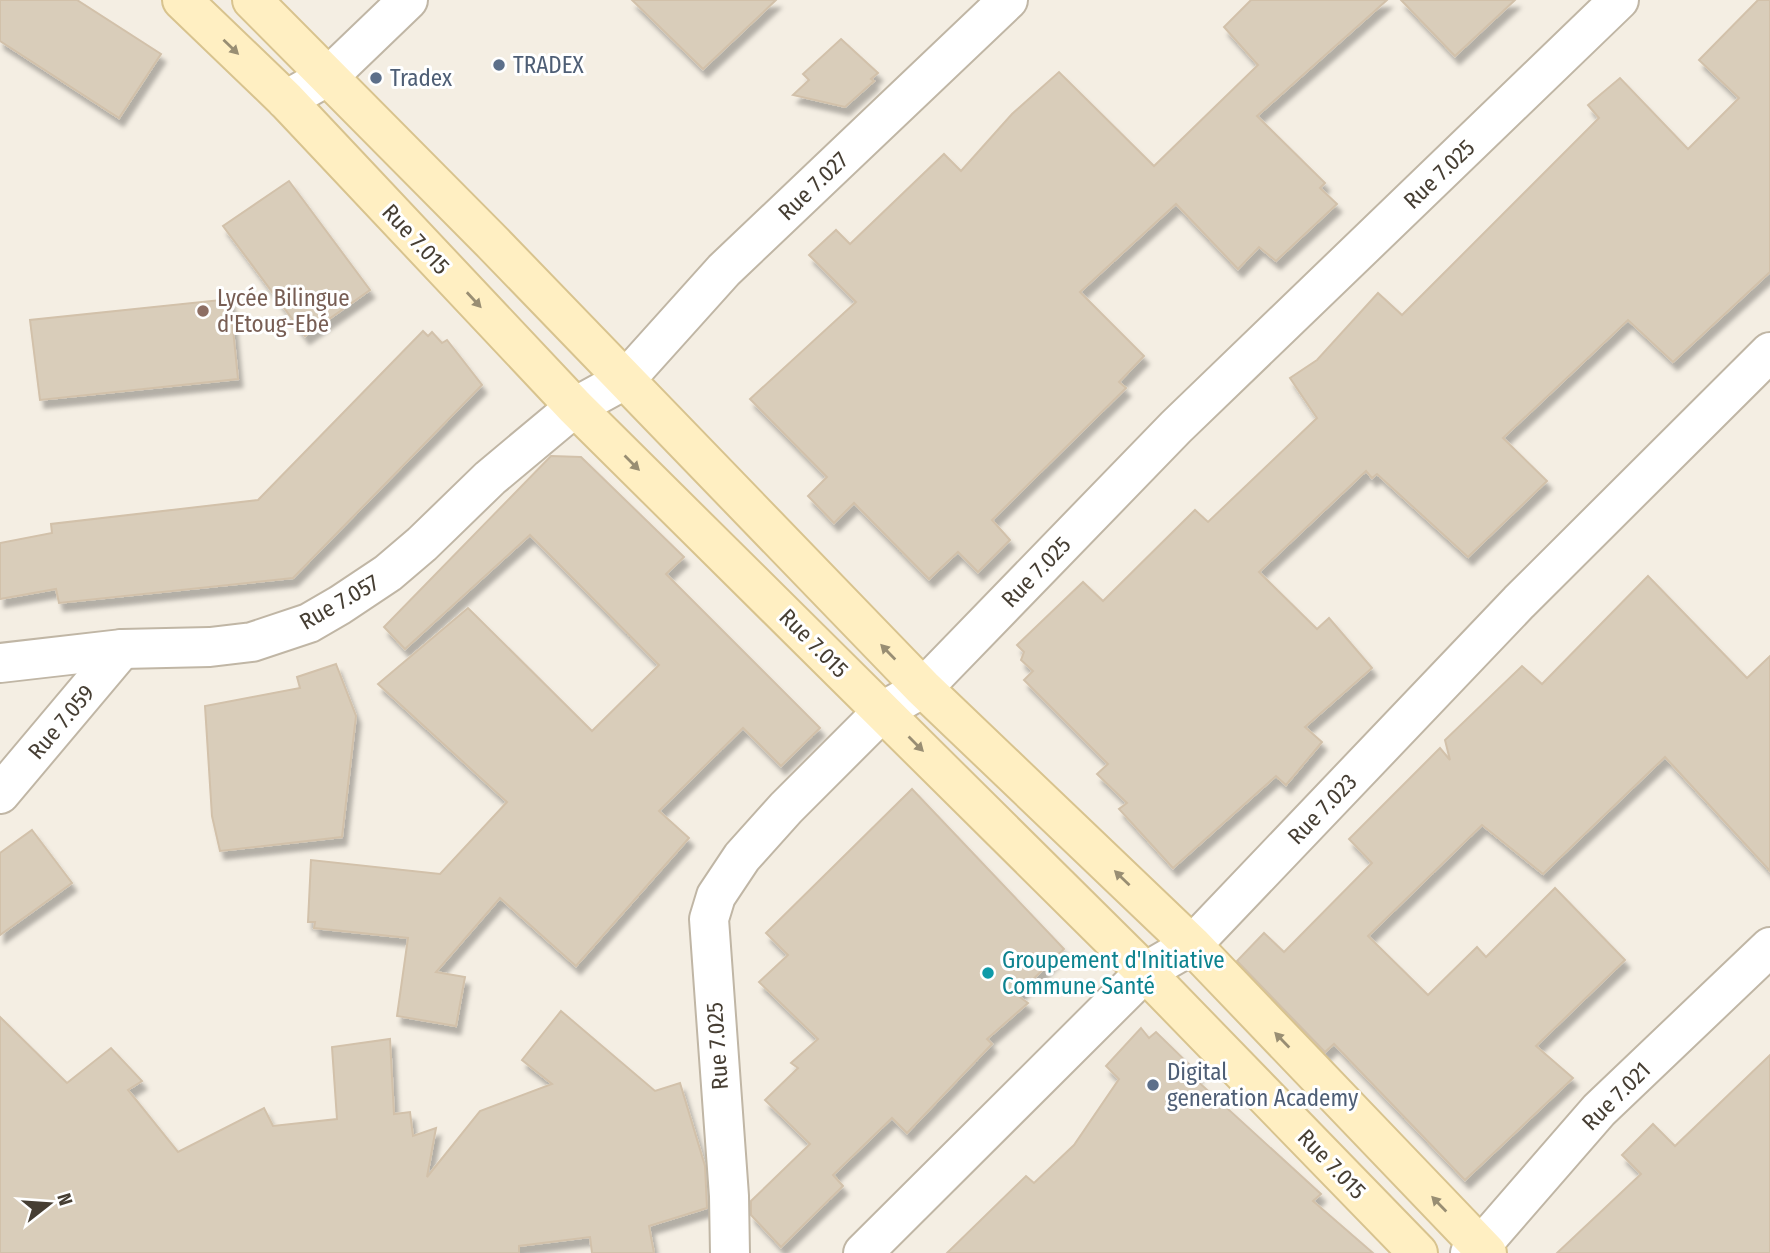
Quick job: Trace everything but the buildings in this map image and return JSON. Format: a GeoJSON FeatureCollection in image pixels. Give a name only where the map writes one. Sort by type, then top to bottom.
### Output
{"type":"FeatureCollection","features":[{"type":"Feature","properties":{"kind":"main road","name":"Rue 7.015"},"geometry":{"type":"LineString","coordinates":[[182,0],[286,100],[575,407],[1145,972],[1418,1253]]}},
{"type":"Feature","properties":{"kind":"main road","name":"Rue 7.015"},"geometry":{"type":"LineString","coordinates":[[252,0],[330,75],[923,688],[1192,945],[1479,1251]]}},
{"type":"Feature","properties":{"kind":"street"},"geometry":{"type":"LineString","coordinates":[[286,100],[330,75],[408,0]]}},
{"type":"Feature","properties":{"kind":"street","name":"Rue 7.027"},"geometry":{"type":"LineString","coordinates":[[575,407],[626,379],[724,270],[1008,0]]}},
{"type":"Feature","properties":{"kind":"street","name":"Rue 7.025"},"geometry":{"type":"LineString","coordinates":[[730,1253],[729,1196],[709,919],[716,896],[742,858],[786,808],[883,711],[923,688],[1176,427],[1619,0]]}},
{"type":"Feature","properties":{"kind":"street","name":"Rue 7.023"},"geometry":{"type":"LineString","coordinates":[[863,1253],[1145,972],[1192,945],[1519,602],[1770,352]]}},
{"type":"Feature","properties":{"kind":"street","name":"Rue 7.057"},"geometry":{"type":"LineString","coordinates":[[0,663],[122,649],[210,647],[252,642],[309,623],[388,573],[491,478],[575,407]]}},
{"type":"Feature","properties":{"kind":"street","name":"Rue 7.059"},"geometry":{"type":"LineString","coordinates":[[0,794],[122,649]]}},
{"type":"Feature","properties":{"kind":"street","name":"Rue 7.021"},"geometry":{"type":"LineString","coordinates":[[1479,1251],[1599,1110],[1770,947]]}},
{"type":"Feature","properties":{"kind":"place","name":"TRADEX"},"geometry":{"type":"Point","coordinates":[499,65]}},
{"type":"Feature","properties":{"kind":"place","name":"Tradex"},"geometry":{"type":"Point","coordinates":[376,78]}},
{"type":"Feature","properties":{"kind":"place","name":"Lycée Bilingue d'Etoug-Ebé"},"geometry":{"type":"Point","coordinates":[203,311]}},
{"type":"Feature","properties":{"kind":"place","name":"Groupement d'Initiative Commune Santé"},"geometry":{"type":"Point","coordinates":[988,973]}},
{"type":"Feature","properties":{"kind":"place","name":"Digital generation Academy"},"geometry":{"type":"Point","coordinates":[1153,1085]}}]}
